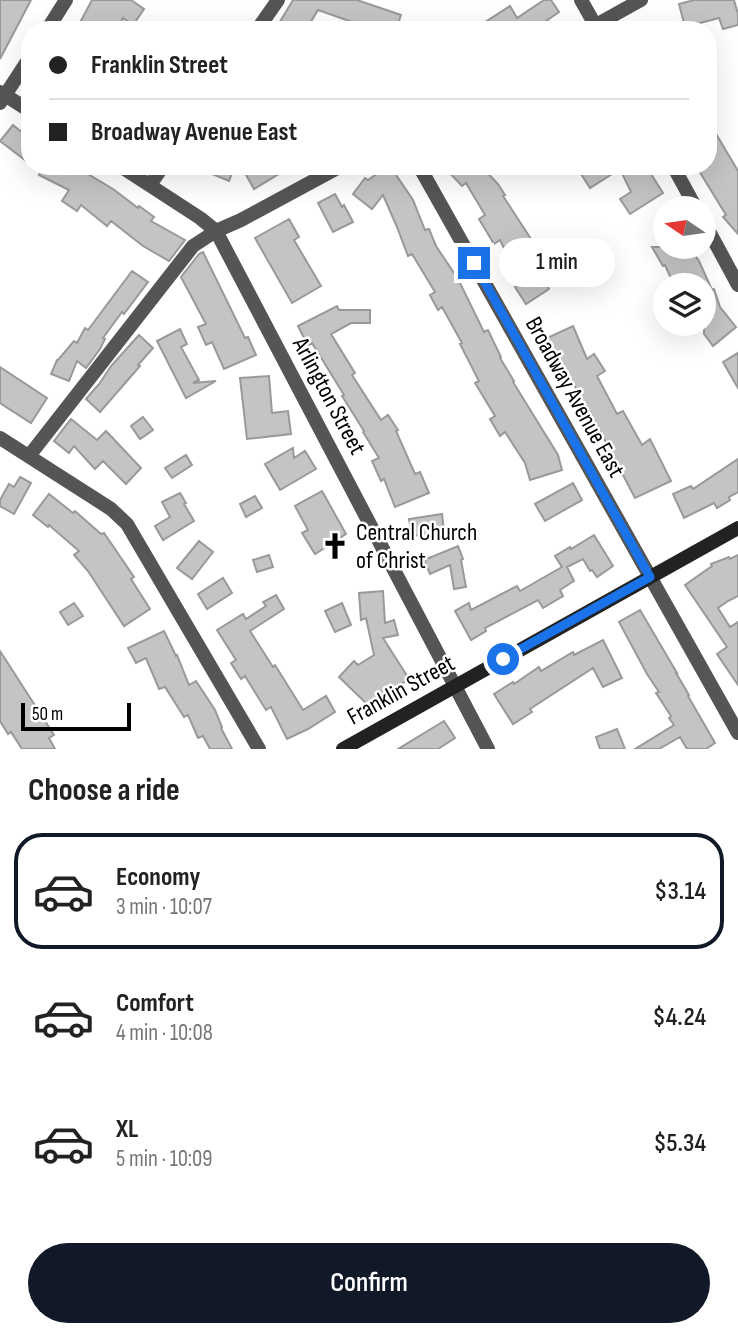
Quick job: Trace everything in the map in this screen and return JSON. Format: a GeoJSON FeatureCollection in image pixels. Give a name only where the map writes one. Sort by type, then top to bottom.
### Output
{"type":"FeatureCollection","features":[{"type":"Feature","properties":{"kind":"street"},"geometry":{"type":"LineString","coordinates":[[53,21],[66,0]]}},
{"type":"Feature","properties":{"kind":"street"},"geometry":{"type":"LineString","coordinates":[[263,21],[278,0]]}},
{"type":"Feature","properties":{"kind":"street"},"geometry":{"type":"LineString","coordinates":[[581,0],[591,21]]}},
{"type":"Feature","properties":{"kind":"street"},"geometry":{"type":"LineString","coordinates":[[606,21],[641,0]]}},
{"type":"Feature","properties":{"kind":"street"},"geometry":{"type":"LineString","coordinates":[[21,70],[2,97],[21,106]]}},
{"type":"Feature","properties":{"kind":"street","name":"Arlington Street"},"geometry":{"type":"LineString","coordinates":[[134,175],[216,231],[488,749]]}},
{"type":"Feature","properties":{"kind":"street"},"geometry":{"type":"LineString","coordinates":[[150,185],[157,175]]}},
{"type":"Feature","properties":{"kind":"street"},"geometry":{"type":"LineString","coordinates":[[29,456],[193,246],[216,231],[324,175]]}},
{"type":"Feature","properties":{"kind":"street","name":"Broadway Avenue East"},"geometry":{"type":"LineString","coordinates":[[424,175],[738,733]]}},
{"type":"Feature","properties":{"kind":"street"},"geometry":{"type":"LineString","coordinates":[[678,175],[689,196]]}},
{"type":"Feature","properties":{"kind":"street"},"geometry":{"type":"LineString","coordinates":[[716,244],[738,285]]}},
{"type":"Feature","properties":{"kind":"street"},"geometry":{"type":"LineString","coordinates":[[0,438],[111,509],[127,524],[259,749]]}},
{"type":"Feature","properties":{"kind":"street","name":"Franklin Street"},"geometry":{"type":"LineString","coordinates":[[343,749],[738,528]]}},
{"type":"Feature","properties":{"kind":"building"},"geometry":{"type":"Polygon","coordinates":[[[0,0],[31,0],[0,59],[0,0]]]}},
{"type":"Feature","properties":{"kind":"building"},"geometry":{"type":"Polygon","coordinates":[[[92,0],[131,0],[144,9],[136,21],[123,18],[122,21],[81,21],[92,0]]]}},
{"type":"Feature","properties":{"kind":"building"},"geometry":{"type":"Polygon","coordinates":[[[293,0],[357,0],[401,15],[399,21],[349,21],[318,10],[311,21],[280,21],[293,0]]]}},
{"type":"Feature","properties":{"kind":"building"},"geometry":{"type":"Polygon","coordinates":[[[544,0],[551,0],[559,12],[546,21],[487,21],[510,6],[517,18],[544,0]]]}},
{"type":"Feature","properties":{"kind":"building"},"geometry":{"type":"Polygon","coordinates":[[[694,0],[734,0],[738,25],[723,29],[719,18],[683,21],[679,4],[694,0]]]}},
{"type":"Feature","properties":{"kind":"building"},"geometry":{"type":"Polygon","coordinates":[[[13,125],[21,132],[21,157],[0,141],[13,125]]]}},
{"type":"Feature","properties":{"kind":"building"},"geometry":{"type":"Polygon","coordinates":[[[717,136],[738,171],[738,234],[723,217],[726,215],[702,175],[717,175],[717,136]]]}},
{"type":"Feature","properties":{"kind":"building"},"geometry":{"type":"Polygon","coordinates":[[[39,175],[89,175],[154,217],[151,221],[185,240],[169,261],[143,246],[111,221],[107,226],[81,205],[77,211],[62,201],[69,190],[39,175]]]}},
{"type":"Feature","properties":{"kind":"building"},"geometry":{"type":"Polygon","coordinates":[[[215,175],[231,175],[229,181],[215,175]]]}},
{"type":"Feature","properties":{"kind":"building"},"geometry":{"type":"Polygon","coordinates":[[[246,175],[277,175],[254,189],[246,175]]]}},
{"type":"Feature","properties":{"kind":"building"},"geometry":{"type":"Polygon","coordinates":[[[375,175],[396,175],[413,200],[425,230],[429,229],[436,246],[458,279],[484,332],[488,330],[513,382],[558,455],[562,470],[530,480],[525,463],[505,432],[500,436],[490,419],[495,416],[475,383],[479,381],[460,344],[462,343],[442,307],[438,310],[430,295],[435,292],[412,254],[408,256],[383,195],[372,209],[353,194],[365,178],[368,180],[375,175]]]}},
{"type":"Feature","properties":{"kind":"building"},"geometry":{"type":"Polygon","coordinates":[[[452,175],[490,175],[505,195],[503,196],[538,253],[512,265],[500,240],[494,244],[479,219],[485,215],[466,183],[462,186],[452,175]]]}},
{"type":"Feature","properties":{"kind":"building"},"geometry":{"type":"Polygon","coordinates":[[[582,175],[611,175],[590,188],[582,175]]]}},
{"type":"Feature","properties":{"kind":"building"},"geometry":{"type":"Polygon","coordinates":[[[623,175],[652,175],[663,193],[653,196],[653,199],[630,214],[620,199],[631,192],[623,175]]]}},
{"type":"Feature","properties":{"kind":"building"},"geometry":{"type":"Polygon","coordinates":[[[335,194],[353,222],[333,232],[318,203],[335,194]]]}},
{"type":"Feature","properties":{"kind":"building"},"geometry":{"type":"Polygon","coordinates":[[[289,219],[299,237],[294,240],[321,286],[292,303],[255,238],[289,219]]]}},
{"type":"Feature","properties":{"kind":"building"},"geometry":{"type":"Polygon","coordinates":[[[203,252],[256,355],[224,369],[212,342],[206,345],[198,327],[206,324],[181,277],[203,252]]]}},
{"type":"Feature","properties":{"kind":"building"},"geometry":{"type":"Polygon","coordinates":[[[659,259],[698,259],[704,273],[669,273],[665,265],[663,266],[659,259]]]}},
{"type":"Feature","properties":{"kind":"building"},"geometry":{"type":"Polygon","coordinates":[[[132,271],[148,282],[103,338],[105,339],[100,349],[86,368],[77,361],[69,381],[51,374],[57,360],[74,341],[77,343],[85,328],[88,330],[132,271]]]}},
{"type":"Feature","properties":{"kind":"building"},"geometry":{"type":"Polygon","coordinates":[[[539,272],[549,289],[526,304],[515,287],[539,272]]]}},
{"type":"Feature","properties":{"kind":"building"},"geometry":{"type":"Polygon","coordinates":[[[716,295],[720,307],[736,327],[713,346],[706,336],[716,336],[716,295]]]}},
{"type":"Feature","properties":{"kind":"building"},"geometry":{"type":"Polygon","coordinates":[[[337,306],[339,310],[370,310],[370,323],[351,323],[331,334],[355,373],[352,375],[381,420],[388,415],[398,430],[396,431],[415,474],[420,472],[429,493],[395,507],[384,479],[381,481],[372,461],[379,458],[342,396],[344,395],[312,343],[308,346],[298,326],[337,306]]]}},
{"type":"Feature","properties":{"kind":"building"},"geometry":{"type":"Polygon","coordinates":[[[573,326],[587,359],[594,354],[605,371],[597,376],[617,414],[623,411],[642,445],[650,439],[671,481],[635,498],[591,414],[589,416],[579,398],[581,396],[556,357],[554,358],[545,339],[573,326]]]}},
{"type":"Feature","properties":{"kind":"building"},"geometry":{"type":"Polygon","coordinates":[[[180,329],[187,344],[181,347],[199,380],[193,383],[216,381],[186,398],[157,341],[180,329]]]}},
{"type":"Feature","properties":{"kind":"building"},"geometry":{"type":"Polygon","coordinates":[[[139,335],[153,348],[100,412],[86,399],[139,335]]]}},
{"type":"Feature","properties":{"kind":"building"},"geometry":{"type":"Polygon","coordinates":[[[738,353],[738,388],[723,362],[738,353]]]}},
{"type":"Feature","properties":{"kind":"building"},"geometry":{"type":"Polygon","coordinates":[[[0,367],[47,398],[31,423],[0,403],[0,367]]]}},
{"type":"Feature","properties":{"kind":"building"},"geometry":{"type":"Polygon","coordinates":[[[269,376],[272,413],[288,411],[291,434],[247,439],[240,378],[269,376]]]}},
{"type":"Feature","properties":{"kind":"building"},"geometry":{"type":"Polygon","coordinates":[[[143,417],[153,430],[140,439],[131,426],[143,417]]]}},
{"type":"Feature","properties":{"kind":"building"},"geometry":{"type":"Polygon","coordinates":[[[71,419],[97,440],[106,431],[141,468],[126,484],[103,461],[95,469],[74,446],[69,453],[54,441],[71,419]]]}},
{"type":"Feature","properties":{"kind":"building"},"geometry":{"type":"Polygon","coordinates":[[[293,448],[294,458],[305,451],[316,469],[280,490],[265,464],[293,448]]]}},
{"type":"Feature","properties":{"kind":"building"},"geometry":{"type":"Polygon","coordinates":[[[186,455],[192,465],[172,478],[165,468],[186,455]]]}},
{"type":"Feature","properties":{"kind":"building"},"geometry":{"type":"Polygon","coordinates":[[[738,459],[738,492],[717,508],[714,503],[684,518],[673,494],[691,486],[693,489],[738,459]]]}},
{"type":"Feature","properties":{"kind":"building"},"geometry":{"type":"Polygon","coordinates":[[[20,477],[31,483],[14,514],[0,506],[0,500],[9,484],[14,487],[20,477]]]}},
{"type":"Feature","properties":{"kind":"building"},"geometry":{"type":"Polygon","coordinates":[[[573,483],[582,500],[545,521],[535,504],[573,483]]]}},
{"type":"Feature","properties":{"kind":"building"},"geometry":{"type":"Polygon","coordinates":[[[322,491],[346,534],[315,554],[302,533],[308,530],[295,506],[322,491]]]}},
{"type":"Feature","properties":{"kind":"building"},"geometry":{"type":"Polygon","coordinates":[[[180,493],[194,521],[163,540],[155,526],[170,517],[162,502],[180,493]]]}},
{"type":"Feature","properties":{"kind":"building"},"geometry":{"type":"Polygon","coordinates":[[[49,494],[73,513],[75,511],[101,534],[104,533],[134,577],[131,579],[150,609],[124,626],[88,571],[74,555],[79,551],[33,515],[49,494]]]}},
{"type":"Feature","properties":{"kind":"building"},"geometry":{"type":"Polygon","coordinates":[[[255,496],[262,508],[246,517],[240,504],[255,496]]]}},
{"type":"Feature","properties":{"kind":"building"},"geometry":{"type":"Polygon","coordinates":[[[442,514],[444,531],[412,536],[409,519],[442,514]]]}},
{"type":"Feature","properties":{"kind":"building"},"geometry":{"type":"Polygon","coordinates":[[[594,535],[613,566],[597,577],[583,559],[567,567],[574,581],[560,590],[563,596],[543,608],[538,600],[485,628],[486,631],[471,640],[455,611],[469,603],[471,610],[517,586],[520,591],[562,567],[555,556],[594,535]]]}},
{"type":"Feature","properties":{"kind":"building"},"geometry":{"type":"Polygon","coordinates":[[[199,541],[213,552],[192,579],[177,568],[199,541]]]}},
{"type":"Feature","properties":{"kind":"building"},"geometry":{"type":"Polygon","coordinates":[[[458,546],[463,559],[466,587],[454,589],[450,565],[430,574],[424,560],[458,546]]]}},
{"type":"Feature","properties":{"kind":"building"},"geometry":{"type":"Polygon","coordinates":[[[269,555],[273,567],[257,572],[253,560],[269,555]]]}},
{"type":"Feature","properties":{"kind":"building"},"geometry":{"type":"Polygon","coordinates":[[[738,555],[738,596],[718,608],[730,627],[738,622],[738,685],[717,654],[727,647],[685,585],[712,566],[711,564],[738,555]]]}},
{"type":"Feature","properties":{"kind":"building"},"geometry":{"type":"Polygon","coordinates":[[[223,578],[232,593],[207,609],[198,594],[223,578]]]}},
{"type":"Feature","properties":{"kind":"building"},"geometry":{"type":"Polygon","coordinates":[[[383,591],[385,623],[394,620],[398,635],[383,638],[409,679],[394,689],[391,685],[370,707],[339,677],[354,661],[358,665],[374,655],[366,618],[361,620],[359,593],[383,591]]]}},
{"type":"Feature","properties":{"kind":"building"},"geometry":{"type":"Polygon","coordinates":[[[276,595],[284,609],[250,631],[303,710],[326,696],[335,712],[287,739],[271,707],[266,710],[245,676],[241,679],[231,663],[236,660],[217,630],[243,614],[246,619],[266,606],[263,602],[276,595]]]}},
{"type":"Feature","properties":{"kind":"building"},"geometry":{"type":"Polygon","coordinates":[[[74,603],[83,616],[68,625],[60,612],[74,603]]]}},
{"type":"Feature","properties":{"kind":"building"},"geometry":{"type":"Polygon","coordinates":[[[342,603],[351,625],[335,632],[325,611],[342,603]]]}},
{"type":"Feature","properties":{"kind":"building"},"geometry":{"type":"Polygon","coordinates":[[[640,610],[715,743],[706,749],[687,749],[680,737],[659,749],[635,749],[674,725],[656,693],[659,692],[619,622],[640,610]]]}},
{"type":"Feature","properties":{"kind":"building"},"geometry":{"type":"Polygon","coordinates":[[[164,631],[189,685],[196,681],[215,710],[232,749],[210,749],[203,736],[198,738],[188,715],[184,717],[165,687],[159,689],[146,658],[136,663],[128,648],[164,631]]]}},
{"type":"Feature","properties":{"kind":"building"},"geometry":{"type":"Polygon","coordinates":[[[603,640],[622,678],[603,687],[593,668],[530,709],[532,712],[513,724],[494,694],[539,667],[541,671],[573,652],[574,655],[603,640]]]}},
{"type":"Feature","properties":{"kind":"building"},"geometry":{"type":"Polygon","coordinates":[[[0,651],[54,735],[49,738],[55,749],[22,749],[0,721],[0,651]]]}},
{"type":"Feature","properties":{"kind":"building"},"geometry":{"type":"Polygon","coordinates":[[[444,721],[455,738],[438,749],[398,749],[444,721]]]}},
{"type":"Feature","properties":{"kind":"building"},"geometry":{"type":"Polygon","coordinates":[[[617,729],[625,749],[600,749],[596,737],[617,729]]]}},
{"type":"Feature","properties":{"kind":"place","name":"Central Church of Christ"},"geometry":{"type":"Point","coordinates":[335,546]}},
{"type":"Feature","properties":{"kind":"route"},"geometry":{"type":"LineString","coordinates":[[474,263],[650,577],[503,659]]}}]}
